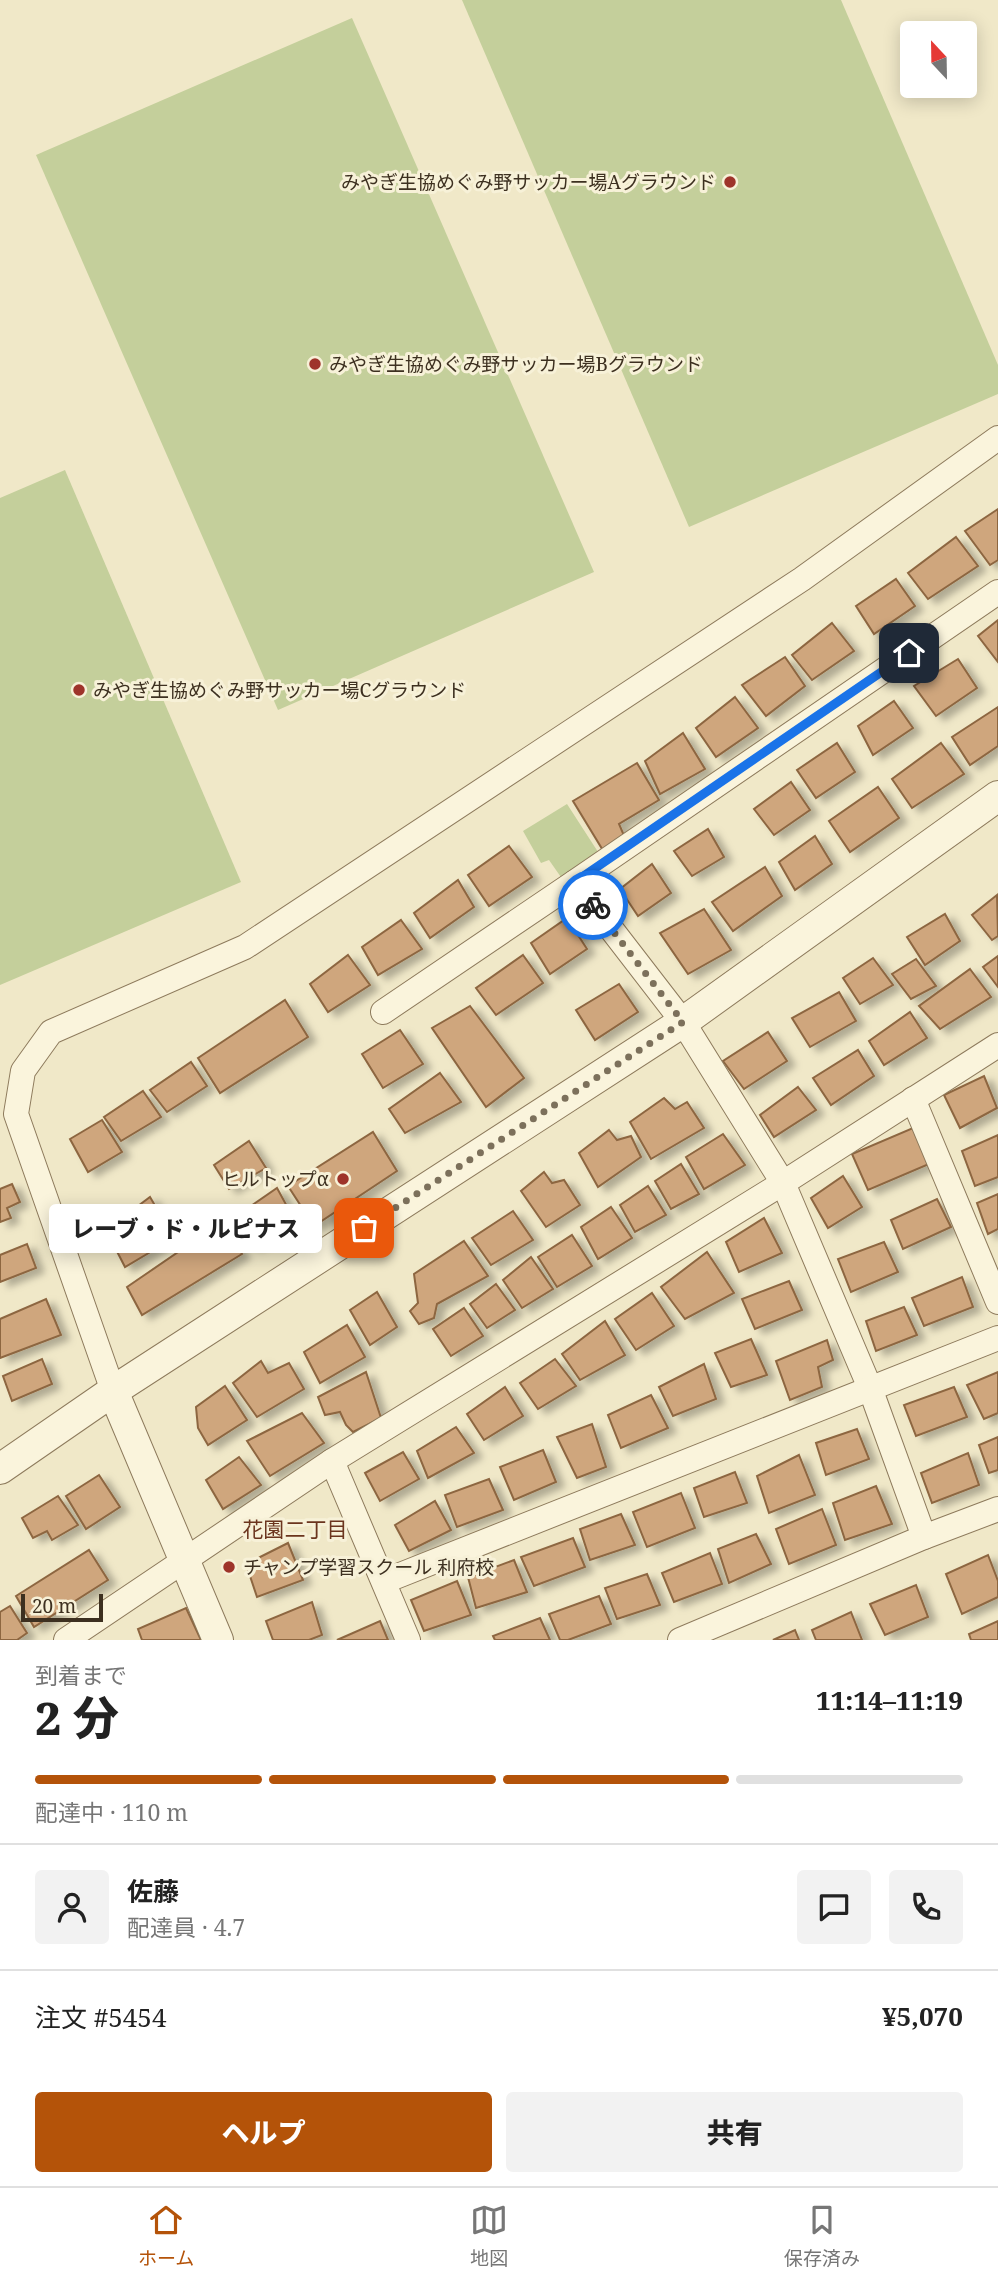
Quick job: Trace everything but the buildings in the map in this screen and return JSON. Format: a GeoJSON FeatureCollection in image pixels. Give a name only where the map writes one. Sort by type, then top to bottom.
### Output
{"type":"FeatureCollection","features":[{"type":"Feature","properties":{"kind":"street"},"geometry":{"type":"LineString","coordinates":[[218,1640],[113,1391],[16,1115],[23,1071],[51,1032],[244,947],[802,579],[998,438]]}},
{"type":"Feature","properties":{"kind":"street"},"geometry":{"type":"LineString","coordinates":[[383,1012],[998,592]]}},
{"type":"Feature","properties":{"kind":"street"},"geometry":{"type":"LineString","coordinates":[[0,1469],[113,1391],[683,1022],[998,796]]}},
{"type":"Feature","properties":{"kind":"street"},"geometry":{"type":"LineString","coordinates":[[575,882],[683,1022],[783,1183],[870,1388],[924,1537]]}},
{"type":"Feature","properties":{"kind":"street"},"geometry":{"type":"LineString","coordinates":[[66,1640],[332,1461],[783,1183],[998,1045]]}},
{"type":"Feature","properties":{"kind":"street"},"geometry":{"type":"LineString","coordinates":[[913,1098],[998,1302]]}},
{"type":"Feature","properties":{"kind":"street"},"geometry":{"type":"LineString","coordinates":[[385,1581],[998,1338]]}},
{"type":"Feature","properties":{"kind":"street"},"geometry":{"type":"LineString","coordinates":[[332,1461],[408,1640]]}},
{"type":"Feature","properties":{"kind":"street"},"geometry":{"type":"LineString","coordinates":[[680,1640],[924,1537],[998,1509]]}},
{"type":"Feature","properties":{"kind":"green space","name":"みやぎ生協めぐみ野サッカー場Aグラウンド"},"geometry":{"type":"Polygon","coordinates":[[[462,0],[841,0],[998,365],[998,394],[689,527],[462,0]]]}},
{"type":"Feature","properties":{"kind":"green space","name":"みやぎ生協めぐみ野サッカー場Bグラウンド"},"geometry":{"type":"Polygon","coordinates":[[[352,18],[594,572],[278,710],[36,155],[352,18]]]}},
{"type":"Feature","properties":{"kind":"green space","name":"みやぎ生協めぐみ野サッカー場Cグラウンド"},"geometry":{"type":"Polygon","coordinates":[[[65,470],[241,882],[0,985],[0,498],[65,470]]]}},
{"type":"Feature","properties":{"kind":"green space"},"geometry":{"type":"Polygon","coordinates":[[[567,804],[600,855],[563,880],[549,860],[541,863],[523,831],[567,804]]]}},
{"type":"Feature","properties":{"kind":"way so far"},"geometry":{"type":"LineString","coordinates":[[364,1228],[683,1022],[593,905]]}},
{"type":"Feature","properties":{"kind":"place","name":"みやぎ生協めぐみ野サッカー場Aグラウンド"},"geometry":{"type":"Point","coordinates":[730,182]}},
{"type":"Feature","properties":{"kind":"place","name":"みやぎ生協めぐみ野サッカー場Bグラウンド"},"geometry":{"type":"Point","coordinates":[315,364]}},
{"type":"Feature","properties":{"kind":"place","name":"みやぎ生協めぐみ野サッカー場Cグラウンド"},"geometry":{"type":"Point","coordinates":[79,690]}},
{"type":"Feature","properties":{"kind":"place","name":"ヒルトップα"},"geometry":{"type":"Point","coordinates":[343,1179]}},
{"type":"Feature","properties":{"kind":"place","name":"レーブ・ド・ルピナス"},"geometry":{"type":"Point","coordinates":[364,1228]}},
{"type":"Feature","properties":{"kind":"place","name":"チャンプ学習スクール 利府校"},"geometry":{"type":"Point","coordinates":[229,1567]}},
{"type":"Feature","properties":{"kind":"district","name":"花園二丁目"},"geometry":{"type":"Point","coordinates":[295,1529]}},
{"type":"Feature","properties":{"kind":"route"},"geometry":{"type":"LineString","coordinates":[[593,905],[575,882],[909,653]]}}]}
